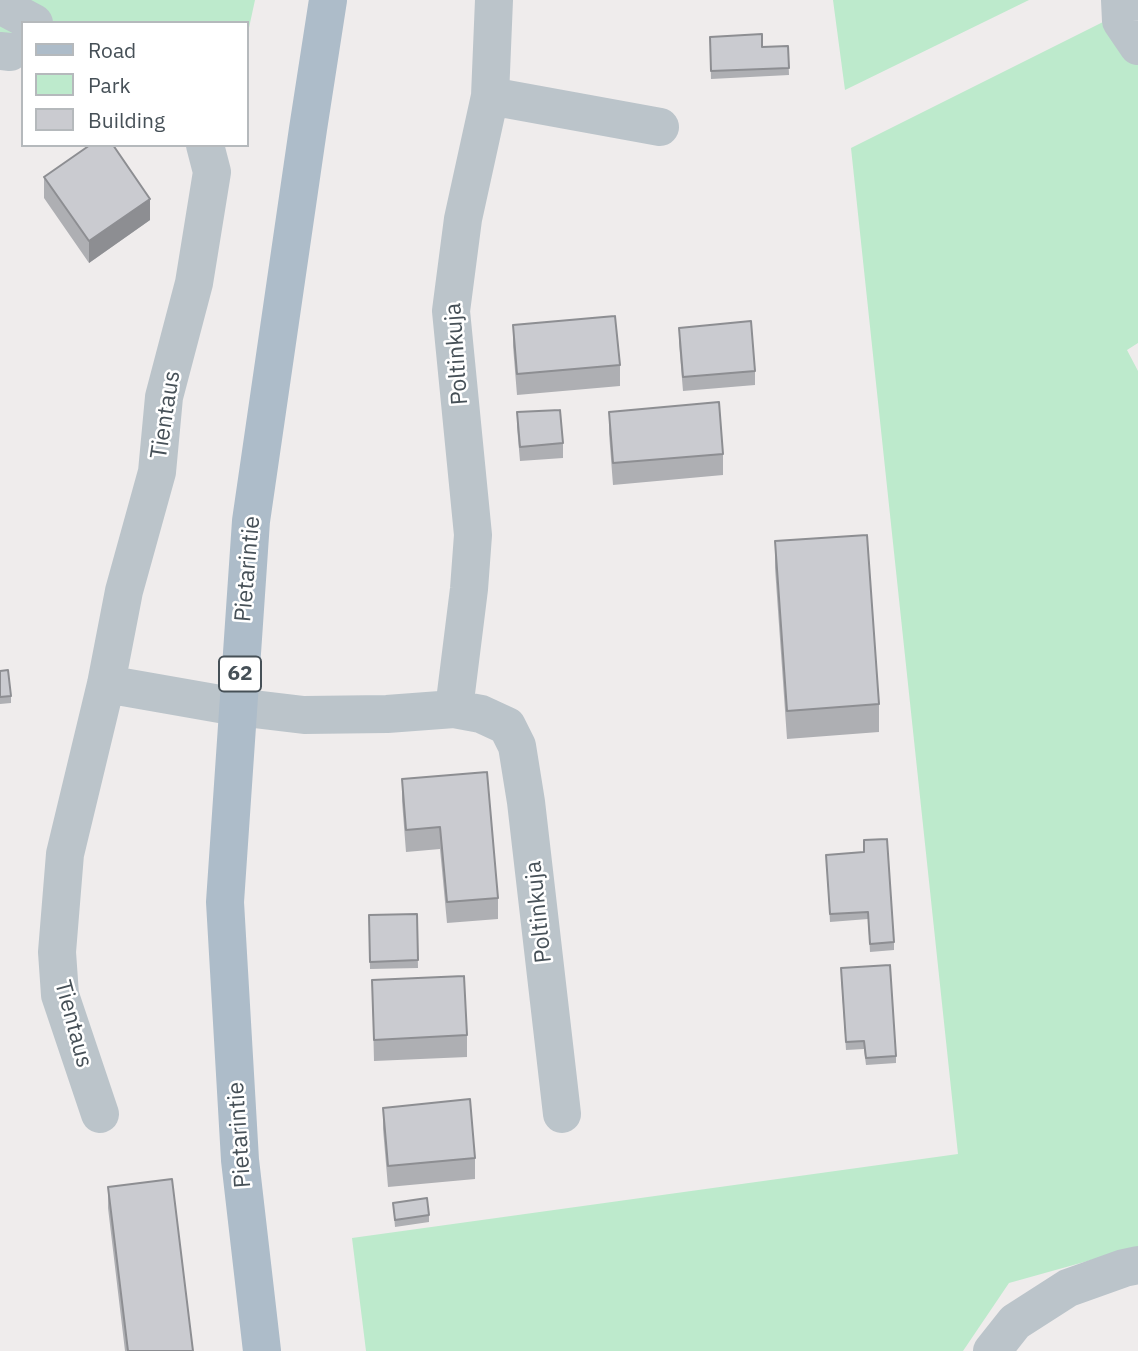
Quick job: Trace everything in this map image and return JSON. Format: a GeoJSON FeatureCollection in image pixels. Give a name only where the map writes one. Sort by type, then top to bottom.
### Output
{"type":"FeatureCollection","features":[{"type":"Feature","properties":{"kind":"main road","name":"Pietarintie"},"geometry":{"type":"LineString","coordinates":[[262,1351],[240,1160],[225,901],[250,521],[328,0]]}},
{"type":"Feature","properties":{"kind":"street","name":"Poltinkuja"},"geometry":{"type":"LineString","coordinates":[[454,709],[473,535],[451,311],[463,219],[490,96],[495,0]]}},
{"type":"Feature","properties":{"kind":"street"},"geometry":{"type":"LineString","coordinates":[[1120,0],[1121,20],[1138,46]]}},
{"type":"Feature","properties":{"kind":"street"},"geometry":{"type":"LineString","coordinates":[[0,5],[30,21]]}},
{"type":"Feature","properties":{"kind":"street"},"geometry":{"type":"LineString","coordinates":[[490,96],[660,127]]}},
{"type":"Feature","properties":{"kind":"street","name":"Tientaus"},"geometry":{"type":"LineString","coordinates":[[100,1114],[60,995],[57,952],[65,854],[106,684],[124,590],[157,472],[164,397],[194,283],[212,172],[206,147]]}},
{"type":"Feature","properties":{"kind":"street"},"geometry":{"type":"LineString","coordinates":[[106,684],[237,707]]}},
{"type":"Feature","properties":{"kind":"street","name":"Poltinkuja"},"geometry":{"type":"LineString","coordinates":[[237,707],[304,715],[387,714],[454,709],[481,714],[507,726],[517,746],[526,802],[562,1114]]}},
{"type":"Feature","properties":{"kind":"street"},"geometry":{"type":"LineString","coordinates":[[992,1351],[1015,1322],[1068,1288],[1138,1265]]}},
{"type":"Feature","properties":{"kind":"green space"},"geometry":{"type":"Polygon","coordinates":[[[0,0],[255,0],[248,32],[248,21],[21,21],[21,26],[0,57],[0,0]]]}},
{"type":"Feature","properties":{"kind":"green space"},"geometry":{"type":"Polygon","coordinates":[[[833,0],[1029,0],[845,90],[833,0]]]}},
{"type":"Feature","properties":{"kind":"green space"},"geometry":{"type":"Polygon","coordinates":[[[1109,19],[1138,63],[1138,343],[1127,350],[1138,371],[1138,1247],[1009,1283],[963,1351],[366,1351],[352,1238],[958,1154],[851,148],[1109,19]]]}},
{"type":"Feature","properties":{"kind":"building"},"geometry":{"type":"Polygon","coordinates":[[[762,34],[762,47],[788,46],[789,68],[711,71],[710,37],[762,34]]]}},
{"type":"Feature","properties":{"kind":"building"},"geometry":{"type":"Polygon","coordinates":[[[87,147],[114,147],[150,199],[89,241],[44,177],[87,147]]]}},
{"type":"Feature","properties":{"kind":"building"},"geometry":{"type":"Polygon","coordinates":[[[615,316],[620,365],[517,374],[513,325],[615,316]]]}},
{"type":"Feature","properties":{"kind":"building"},"geometry":{"type":"Polygon","coordinates":[[[751,321],[755,371],[683,377],[679,328],[751,321]]]}},
{"type":"Feature","properties":{"kind":"building"},"geometry":{"type":"Polygon","coordinates":[[[719,402],[723,454],[613,463],[609,412],[719,402]]]}},
{"type":"Feature","properties":{"kind":"building"},"geometry":{"type":"Polygon","coordinates":[[[560,410],[563,443],[520,447],[517,412],[560,410]]]}},
{"type":"Feature","properties":{"kind":"building"},"geometry":{"type":"Polygon","coordinates":[[[867,535],[879,704],[787,711],[775,541],[867,535]]]}},
{"type":"Feature","properties":{"kind":"building"},"geometry":{"type":"Polygon","coordinates":[[[8,670],[11,696],[0,697],[0,671],[8,670]]]}},
{"type":"Feature","properties":{"kind":"building"},"geometry":{"type":"Polygon","coordinates":[[[487,772],[498,898],[447,902],[440,827],[406,830],[402,779],[487,772]]]}},
{"type":"Feature","properties":{"kind":"building"},"geometry":{"type":"Polygon","coordinates":[[[887,839],[894,942],[870,944],[868,912],[830,914],[826,855],[864,852],[864,840],[887,839]]]}},
{"type":"Feature","properties":{"kind":"building"},"geometry":{"type":"Polygon","coordinates":[[[417,914],[418,960],[370,962],[369,915],[417,914]]]}},
{"type":"Feature","properties":{"kind":"building"},"geometry":{"type":"Polygon","coordinates":[[[890,965],[896,1056],[866,1058],[864,1041],[846,1042],[841,968],[890,965]]]}},
{"type":"Feature","properties":{"kind":"building"},"geometry":{"type":"Polygon","coordinates":[[[464,976],[467,1035],[374,1040],[372,980],[464,976]]]}},
{"type":"Feature","properties":{"kind":"building"},"geometry":{"type":"Polygon","coordinates":[[[470,1099],[475,1158],[388,1166],[383,1108],[470,1099]]]}},
{"type":"Feature","properties":{"kind":"building"},"geometry":{"type":"Polygon","coordinates":[[[172,1179],[193,1351],[128,1351],[108,1187],[172,1179]]]}},
{"type":"Feature","properties":{"kind":"building"},"geometry":{"type":"Polygon","coordinates":[[[427,1198],[429,1215],[395,1220],[393,1203],[427,1198]]]}}]}
